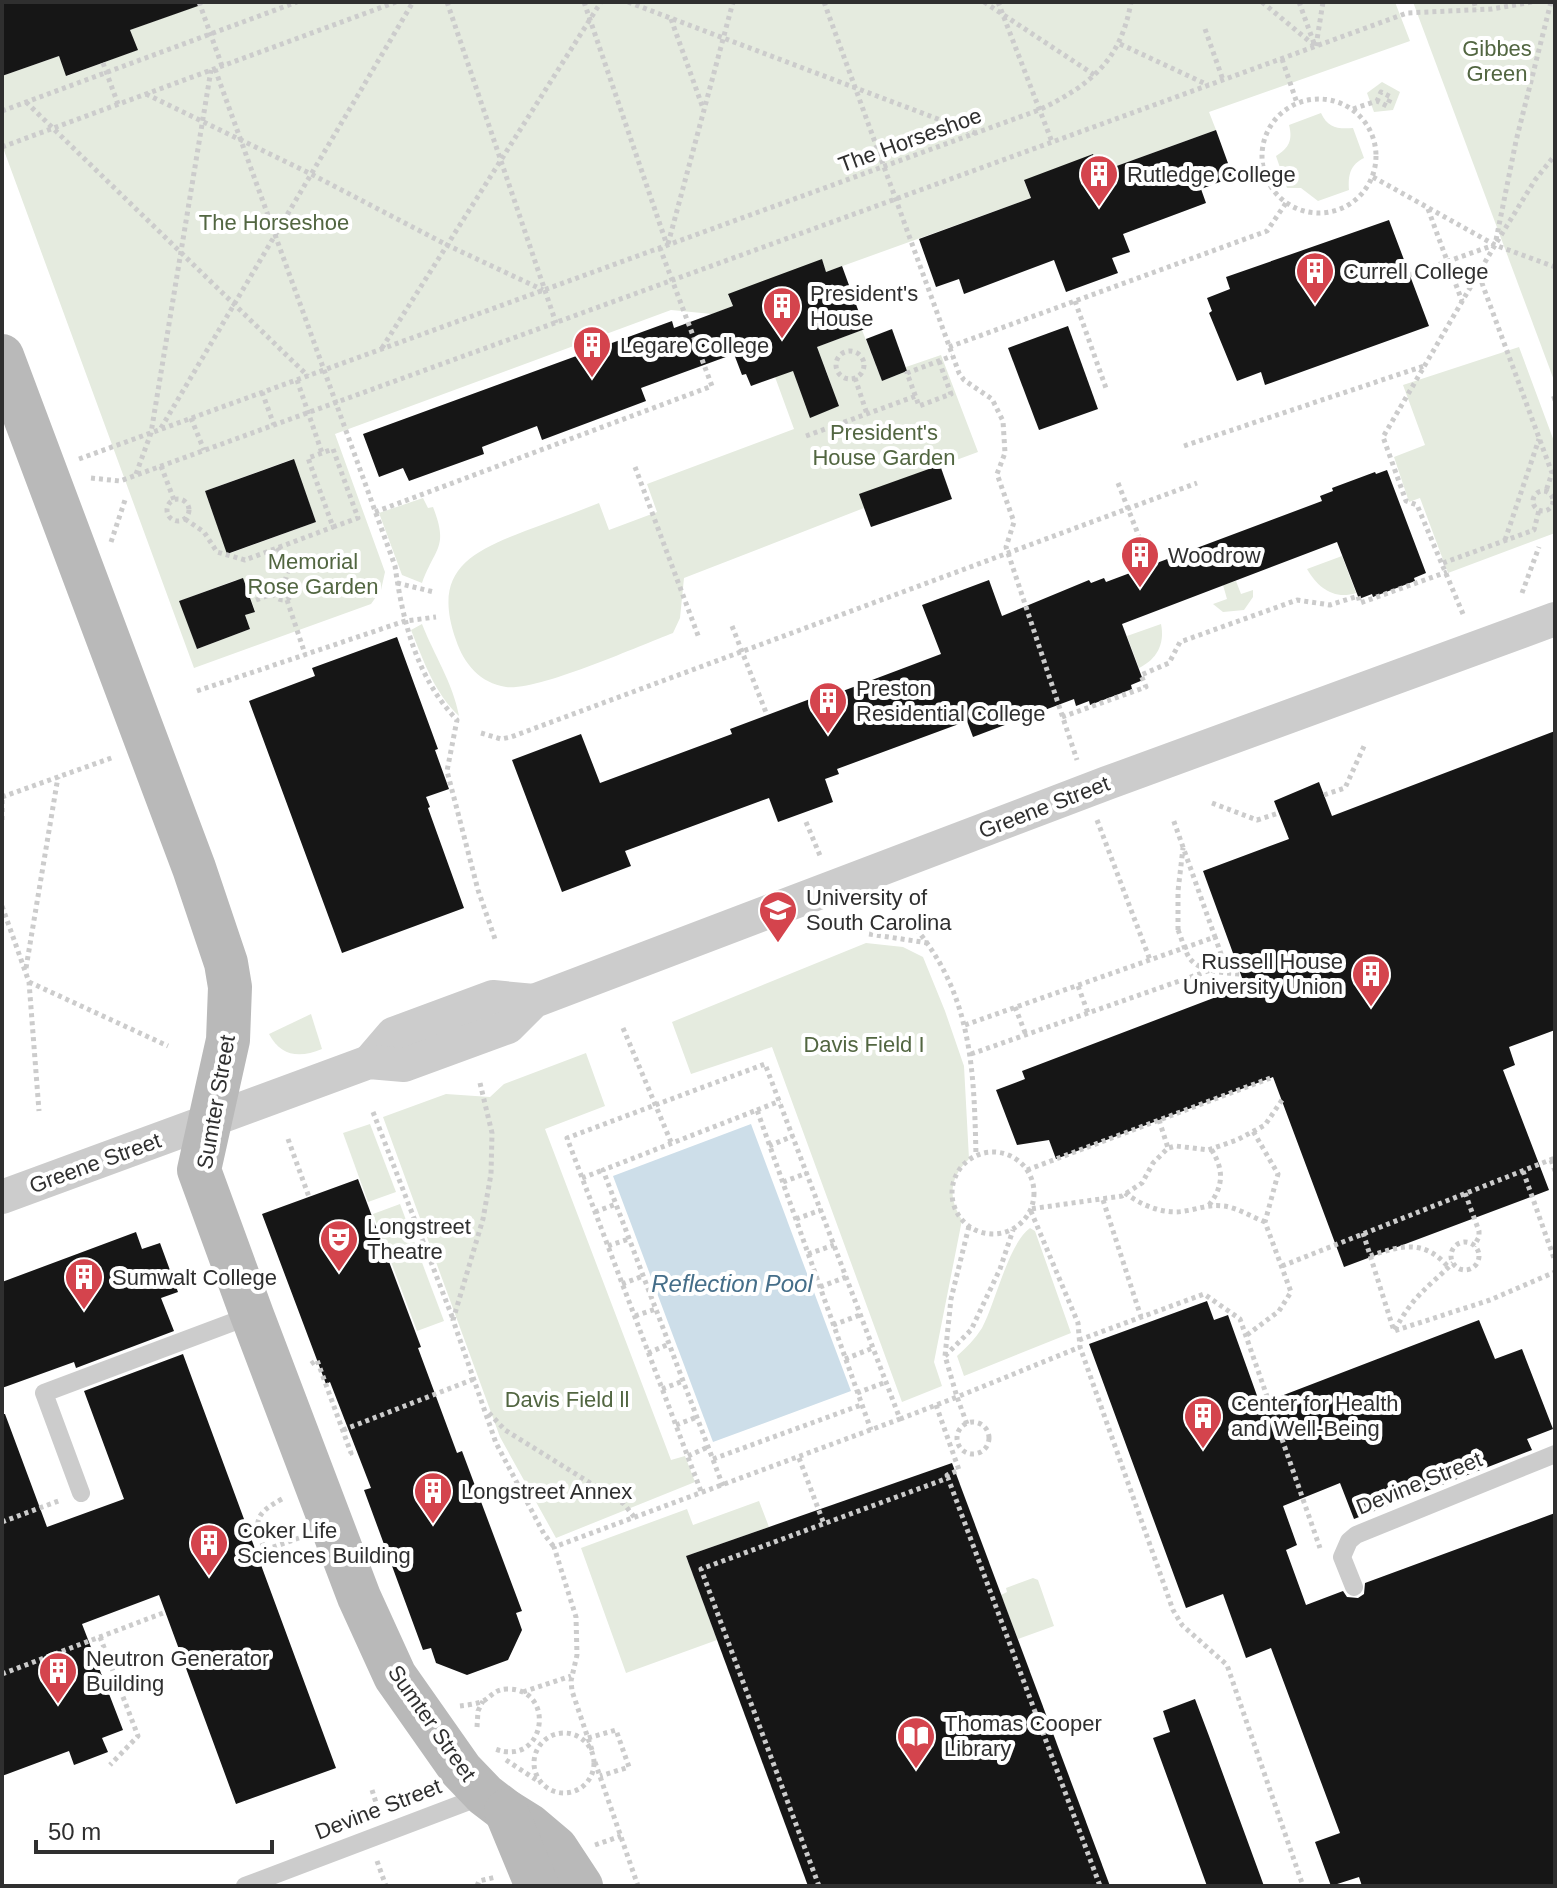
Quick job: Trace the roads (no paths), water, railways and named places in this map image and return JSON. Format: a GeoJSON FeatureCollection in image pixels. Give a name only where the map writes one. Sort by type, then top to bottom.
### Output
{"type":"FeatureCollection","features":[{"type":"Feature","properties":{"kind":"street","name":"Sumter Street"},"geometry":{"type":"LineString","coordinates":[[6,380],[194,868],[226,963],[230,987],[228,1040],[199,1170],[359,1597],[388,1663],[461,1770],[500,1789],[530,1826],[556,1848],[581,1886]]}},
{"type":"Feature","properties":{"kind":"street","name":"Greene Street"},"geometry":{"type":"LineString","coordinates":[[2,1197],[369,1062],[404,1065],[508,1027],[534,1001],[1107,783],[1555,619]]}},
{"type":"Feature","properties":{"kind":"street","name":"Sumter Street"},"geometry":{"type":"LineString","coordinates":[[500,1789],[517,1881]]}},
{"type":"Feature","properties":{"kind":"lane"},"geometry":{"type":"LineString","coordinates":[[81,1493],[44,1393],[252,1315]]}},
{"type":"Feature","properties":{"kind":"lane","name":"Devine Street"},"geometry":{"type":"LineString","coordinates":[[1354,1587],[1342,1557],[1349,1541],[1356,1535],[1555,1454]]}},
{"type":"Feature","properties":{"kind":"lane","name":"Devine Street"},"geometry":{"type":"LineString","coordinates":[[245,1886],[500,1789]]}},
{"type":"Feature","properties":{"kind":"water","name":"Reflection Pool"},"geometry":{"type":"Polygon","coordinates":[[[751,1124],[851,1391],[713,1442],[613,1176],[751,1124]]]}},
{"type":"Feature","properties":{"kind":"place","name":"Rutledge College"},"geometry":{"type":"Point","coordinates":[1099,208]}},
{"type":"Feature","properties":{"kind":"place","name":"Currell College"},"geometry":{"type":"Point","coordinates":[1315,305]}},
{"type":"Feature","properties":{"kind":"place","name":"President's House"},"geometry":{"type":"Point","coordinates":[782,340]}},
{"type":"Feature","properties":{"kind":"place","name":"Legare College"},"geometry":{"type":"Point","coordinates":[592,379]}},
{"type":"Feature","properties":{"kind":"place","name":"Woodrow"},"geometry":{"type":"Point","coordinates":[1140,589]}},
{"type":"Feature","properties":{"kind":"place","name":"Preston Residential College"},"geometry":{"type":"Point","coordinates":[828,735]}},
{"type":"Feature","properties":{"kind":"place","name":"University of South Carolina"},"geometry":{"type":"Point","coordinates":[778,944]}},
{"type":"Feature","properties":{"kind":"place","name":"Russell House University Union"},"geometry":{"type":"Point","coordinates":[1371,1008]}},
{"type":"Feature","properties":{"kind":"place","name":"Longstreet Theatre"},"geometry":{"type":"Point","coordinates":[339,1273]}},
{"type":"Feature","properties":{"kind":"place","name":"Sumwalt College"},"geometry":{"type":"Point","coordinates":[84,1311]}},
{"type":"Feature","properties":{"kind":"place","name":"Center for Health and Well-Being"},"geometry":{"type":"Point","coordinates":[1203,1450]}},
{"type":"Feature","properties":{"kind":"place","name":"Longstreet Annex"},"geometry":{"type":"Point","coordinates":[433,1525]}},
{"type":"Feature","properties":{"kind":"place","name":"Coker Life Sciences Building"},"geometry":{"type":"Point","coordinates":[209,1577]}},
{"type":"Feature","properties":{"kind":"place","name":"Neutron Generator Building"},"geometry":{"type":"Point","coordinates":[58,1705]}},
{"type":"Feature","properties":{"kind":"place","name":"Thomas Cooper Library"},"geometry":{"type":"Point","coordinates":[916,1770]}},
{"type":"Feature","properties":{"kind":"park label","name":"Gibbes Green"},"geometry":{"type":"Point","coordinates":[1497,60]}},
{"type":"Feature","properties":{"kind":"park label","name":"The Horseshoe"},"geometry":{"type":"Point","coordinates":[274,222]}},
{"type":"Feature","properties":{"kind":"park label","name":"President's House Garden"},"geometry":{"type":"Point","coordinates":[884,444]}},
{"type":"Feature","properties":{"kind":"park label","name":"Memorial Rose Garden"},"geometry":{"type":"Point","coordinates":[313,574]}},
{"type":"Feature","properties":{"kind":"park label","name":"Davis Field I"},"geometry":{"type":"Point","coordinates":[864,1044]}},
{"type":"Feature","properties":{"kind":"park label","name":"Davis Field ll"},"geometry":{"type":"Point","coordinates":[567,1399]}}]}
